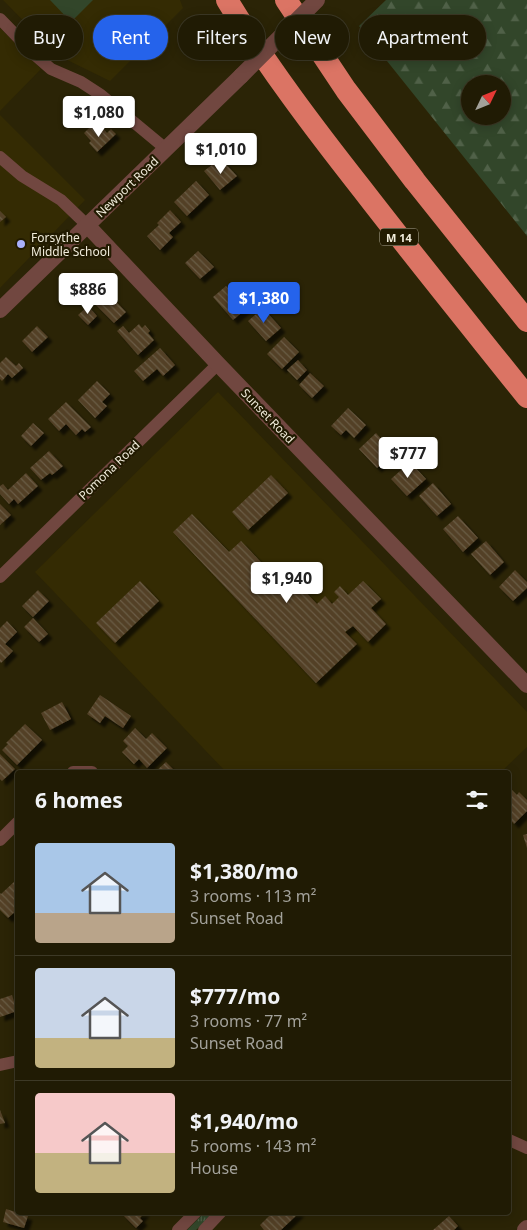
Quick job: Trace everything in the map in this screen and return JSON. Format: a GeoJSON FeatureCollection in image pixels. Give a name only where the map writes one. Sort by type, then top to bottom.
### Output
{"type":"FeatureCollection","features":[{"type":"Feature","properties":{"kind":"highway","name":"M 14"},"geometry":{"type":"LineString","coordinates":[[227,0],[274,73],[325,142],[527,397]]}},
{"type":"Feature","properties":{"kind":"highway"},"geometry":{"type":"LineString","coordinates":[[286,0],[346,90],[415,181],[527,321]]}},
{"type":"Feature","properties":{"kind":"street","name":"Newport Road"},"geometry":{"type":"LineString","coordinates":[[0,310],[317,0]]}},
{"type":"Feature","properties":{"kind":"street"},"geometry":{"type":"LineString","coordinates":[[0,19],[51,69],[80,82],[102,95],[166,149]]}},
{"type":"Feature","properties":{"kind":"street","name":"Sunset Road"},"geometry":{"type":"LineString","coordinates":[[0,156],[22,176],[61,200],[87,225],[527,685]]}},
{"type":"Feature","properties":{"kind":"street","name":"Pomona Road"},"geometry":{"type":"LineString","coordinates":[[0,576],[218,364]]}},
{"type":"Feature","properties":{"kind":"street"},"geometry":{"type":"LineString","coordinates":[[0,840],[15,825]]}},
{"type":"Feature","properties":{"kind":"street"},"geometry":{"type":"LineString","coordinates":[[0,1065],[15,1062]]}},
{"type":"Feature","properties":{"kind":"street"},"geometry":{"type":"LineString","coordinates":[[511,1141],[527,1148]]}},
{"type":"Feature","properties":{"kind":"street"},"geometry":{"type":"LineString","coordinates":[[178,1230],[193,1215]]}},
{"type":"Feature","properties":{"kind":"street"},"geometry":{"type":"LineString","coordinates":[[204,1230],[218,1215]]}},
{"type":"Feature","properties":{"kind":"shaded area"},"geometry":{"type":"Polygon","coordinates":[[[3,0],[180,0],[183,8],[168,23],[168,15],[93,15],[93,60],[131,60],[110,81],[67,60],[83,60],[83,15],[18,15],[3,0]]]}},
{"type":"Feature","properties":{"kind":"shaded area"},"geometry":{"type":"Polygon","coordinates":[[[0,28],[15,43],[15,60],[32,60],[41,69],[0,111],[0,28]]]}},
{"type":"Feature","properties":{"kind":"shaded area","name":"Forsythe Middle School"},"geometry":{"type":"Polygon","coordinates":[[[0,115],[85,200],[0,288],[0,115]]]}},
{"type":"Feature","properties":{"kind":"shaded area"},"geometry":{"type":"Polygon","coordinates":[[[218,392],[527,712],[527,747],[503,770],[224,770],[35,572],[218,392]]]}},
{"type":"Feature","properties":{"kind":"green space"},"geometry":{"type":"Polygon","coordinates":[[[50,0],[93,0],[78,15],[64,15],[50,0]]]}},
{"type":"Feature","properties":{"kind":"green space"},"geometry":{"type":"Polygon","coordinates":[[[386,0],[527,0],[527,236],[386,60],[486,60],[486,15],[370,15],[386,0]]]}},
{"type":"Feature","properties":{"kind":"green space"},"geometry":{"type":"Polygon","coordinates":[[[202,1215],[212,1215],[196,1230],[187,1230],[202,1215]]]}},
{"type":"Feature","properties":{"kind":"building"},"geometry":{"type":"Polygon","coordinates":[[[91,126],[97,132],[102,127],[107,133],[111,129],[116,134],[97,152],[89,143],[91,141],[84,133],[91,126]]]}},
{"type":"Feature","properties":{"kind":"building"},"geometry":{"type":"Polygon","coordinates":[[[224,162],[237,176],[220,190],[204,171],[213,164],[216,168],[224,162]]]}},
{"type":"Feature","properties":{"kind":"building"},"geometry":{"type":"Polygon","coordinates":[[[196,181],[209,195],[187,216],[174,202],[196,181]]]}},
{"type":"Feature","properties":{"kind":"building"},"geometry":{"type":"Polygon","coordinates":[[[170,210],[181,222],[169,233],[173,237],[160,250],[147,236],[159,225],[157,223],[170,210]]]}},
{"type":"Feature","properties":{"kind":"building"},"geometry":{"type":"Polygon","coordinates":[[[0,211],[6,217],[0,222],[0,211]]]}},
{"type":"Feature","properties":{"kind":"building"},"geometry":{"type":"Polygon","coordinates":[[[198,251],[214,267],[200,279],[185,263],[198,251]]]}},
{"type":"Feature","properties":{"kind":"building"},"geometry":{"type":"Polygon","coordinates":[[[83,273],[97,287],[87,296],[78,287],[73,292],[68,287],[83,273]]]}},
{"type":"Feature","properties":{"kind":"building"},"geometry":{"type":"Polygon","coordinates":[[[226,286],[246,309],[233,320],[213,297],[226,286]]]}},
{"type":"Feature","properties":{"kind":"building"},"geometry":{"type":"Polygon","coordinates":[[[108,293],[126,312],[114,323],[96,305],[108,293]]]}},
{"type":"Feature","properties":{"kind":"building"},"geometry":{"type":"Polygon","coordinates":[[[88,306],[97,316],[88,325],[78,315],[88,306]]]}},
{"type":"Feature","properties":{"kind":"building"},"geometry":{"type":"Polygon","coordinates":[[[263,308],[281,328],[266,341],[248,321],[263,308]]]}},
{"type":"Feature","properties":{"kind":"building"},"geometry":{"type":"Polygon","coordinates":[[[139,324],[142,328],[145,325],[150,331],[148,333],[154,340],[138,355],[117,331],[123,326],[129,333],[139,324]]]}},
{"type":"Feature","properties":{"kind":"building"},"geometry":{"type":"Polygon","coordinates":[[[37,326],[48,337],[32,352],[22,341],[37,326]]]}},
{"type":"Feature","properties":{"kind":"building"},"geometry":{"type":"Polygon","coordinates":[[[284,337],[299,352],[282,369],[267,354],[284,337]]]}},
{"type":"Feature","properties":{"kind":"building"},"geometry":{"type":"Polygon","coordinates":[[[160,348],[175,365],[163,376],[157,369],[143,381],[134,371],[160,348]]]}},
{"type":"Feature","properties":{"kind":"building"},"geometry":{"type":"Polygon","coordinates":[[[6,357],[16,366],[19,363],[23,368],[12,378],[8,374],[2,381],[0,379],[0,363],[6,357]]]}},
{"type":"Feature","properties":{"kind":"building"},"geometry":{"type":"Polygon","coordinates":[[[298,360],[307,370],[297,380],[287,370],[298,360]]]}},
{"type":"Feature","properties":{"kind":"building"},"geometry":{"type":"Polygon","coordinates":[[[310,373],[324,386],[312,398],[299,385],[310,373]]]}},
{"type":"Feature","properties":{"kind":"building"},"geometry":{"type":"Polygon","coordinates":[[[97,381],[110,394],[102,402],[107,406],[95,418],[78,400],[97,381]]]}},
{"type":"Feature","properties":{"kind":"building"},"geometry":{"type":"Polygon","coordinates":[[[66,402],[91,427],[85,432],[82,429],[76,435],[66,424],[59,431],[48,419],[66,402]]]}},
{"type":"Feature","properties":{"kind":"building"},"geometry":{"type":"Polygon","coordinates":[[[348,408],[366,425],[354,438],[346,430],[341,435],[331,426],[348,408]]]}},
{"type":"Feature","properties":{"kind":"building"},"geometry":{"type":"Polygon","coordinates":[[[33,423],[44,433],[31,446],[21,436],[33,423]]]}},
{"type":"Feature","properties":{"kind":"building"},"geometry":{"type":"Polygon","coordinates":[[[376,433],[394,453],[377,468],[359,449],[376,433]]]}},
{"type":"Feature","properties":{"kind":"building"},"geometry":{"type":"Polygon","coordinates":[[[49,451],[63,466],[52,475],[50,473],[41,480],[30,468],[49,451]]]}},
{"type":"Feature","properties":{"kind":"building"},"geometry":{"type":"Polygon","coordinates":[[[410,462],[426,479],[407,496],[391,479],[410,462]]]}},
{"type":"Feature","properties":{"kind":"building"},"geometry":{"type":"Polygon","coordinates":[[[26,473],[38,486],[18,504],[14,499],[9,504],[0,494],[0,486],[3,484],[8,490],[26,473]]]}},
{"type":"Feature","properties":{"kind":"building"},"geometry":{"type":"Polygon","coordinates":[[[271,475],[288,493],[248,530],[232,512],[271,475]]]}},
{"type":"Feature","properties":{"kind":"building"},"geometry":{"type":"Polygon","coordinates":[[[433,483],[451,504],[437,516],[419,496],[433,483]]]}},
{"type":"Feature","properties":{"kind":"building"},"geometry":{"type":"Polygon","coordinates":[[[0,504],[11,515],[0,525],[0,504]]]}},
{"type":"Feature","properties":{"kind":"building"},"geometry":{"type":"Polygon","coordinates":[[[192,514],[229,552],[241,541],[290,593],[299,585],[317,604],[325,596],[332,604],[339,597],[334,592],[340,586],[348,595],[363,581],[381,599],[371,608],[386,624],[368,642],[353,626],[345,632],[357,644],[316,683],[173,532],[192,514]]]}},
{"type":"Feature","properties":{"kind":"building"},"geometry":{"type":"Polygon","coordinates":[[[458,516],[478,538],[463,552],[443,529],[458,516]]]}},
{"type":"Feature","properties":{"kind":"building"},"geometry":{"type":"Polygon","coordinates":[[[486,541],[504,562],[490,575],[471,554],[486,541]]]}},
{"type":"Feature","properties":{"kind":"building"},"geometry":{"type":"Polygon","coordinates":[[[515,570],[527,582],[527,588],[513,601],[499,587],[515,570]]]}},
{"type":"Feature","properties":{"kind":"building"},"geometry":{"type":"Polygon","coordinates":[[[140,581],[159,601],[115,643],[96,623],[140,581]]]}},
{"type":"Feature","properties":{"kind":"building"},"geometry":{"type":"Polygon","coordinates":[[[38,590],[49,601],[33,617],[22,606],[38,590]]]}},
{"type":"Feature","properties":{"kind":"building"},"geometry":{"type":"Polygon","coordinates":[[[33,618],[48,634],[39,642],[24,627],[33,618]]]}},
{"type":"Feature","properties":{"kind":"building"},"geometry":{"type":"Polygon","coordinates":[[[7,621],[17,632],[5,644],[13,651],[1,663],[0,628],[7,621]]]}},
{"type":"Feature","properties":{"kind":"building"},"geometry":{"type":"Polygon","coordinates":[[[100,695],[131,716],[123,728],[105,716],[100,723],[87,714],[100,695]]]}},
{"type":"Feature","properties":{"kind":"building"},"geometry":{"type":"Polygon","coordinates":[[[62,702],[71,719],[50,730],[41,713],[62,702]]]}},
{"type":"Feature","properties":{"kind":"building"},"geometry":{"type":"Polygon","coordinates":[[[25,724],[42,740],[17,765],[2,750],[8,744],[6,743],[25,724]]]}},
{"type":"Feature","properties":{"kind":"building"},"geometry":{"type":"Polygon","coordinates":[[[135,728],[146,739],[152,733],[167,748],[147,768],[139,759],[134,764],[122,752],[128,746],[123,741],[135,728]]]}},
{"type":"Feature","properties":{"kind":"building"},"geometry":{"type":"Polygon","coordinates":[[[0,754],[15,769],[2,781],[0,779],[0,754]]]}},
{"type":"Feature","properties":{"kind":"building"},"geometry":{"type":"Polygon","coordinates":[[[166,762],[174,770],[157,770],[166,762]]]}},
{"type":"Feature","properties":{"kind":"building"},"geometry":{"type":"Polygon","coordinates":[[[512,790],[517,795],[519,792],[527,800],[527,811],[514,824],[511,820],[512,790]]]}},
{"type":"Feature","properties":{"kind":"building"},"geometry":{"type":"Polygon","coordinates":[[[527,834],[527,848],[523,835],[527,834]]]}},
{"type":"Feature","properties":{"kind":"building"},"geometry":{"type":"Polygon","coordinates":[[[15,881],[15,912],[8,918],[0,910],[1,894],[15,881]]]}},
{"type":"Feature","properties":{"kind":"building"},"geometry":{"type":"Polygon","coordinates":[[[12,995],[15,1012],[0,1017],[0,999],[12,995]]]}},
{"type":"Feature","properties":{"kind":"building"},"geometry":{"type":"Polygon","coordinates":[[[0,1110],[5,1123],[0,1124],[0,1110]]]}},
{"type":"Feature","properties":{"kind":"building"},"geometry":{"type":"Polygon","coordinates":[[[6,1209],[15,1212],[15,1215],[28,1216],[24,1228],[3,1222],[6,1209]]]}},
{"type":"Feature","properties":{"kind":"building"},"geometry":{"type":"Polygon","coordinates":[[[123,1215],[142,1215],[140,1218],[143,1221],[136,1228],[123,1215]]]}},
{"type":"Feature","properties":{"kind":"building"},"geometry":{"type":"Polygon","coordinates":[[[270,1215],[297,1215],[281,1230],[264,1230],[260,1225],[270,1215]]]}},
{"type":"Feature","properties":{"kind":"building"},"geometry":{"type":"Polygon","coordinates":[[[449,1216],[458,1226],[454,1230],[433,1230],[449,1216]]]}},
{"type":"Feature","properties":{"kind":"place","name":"Forsythe Middle School"},"geometry":{"type":"Point","coordinates":[21,244]}}]}
